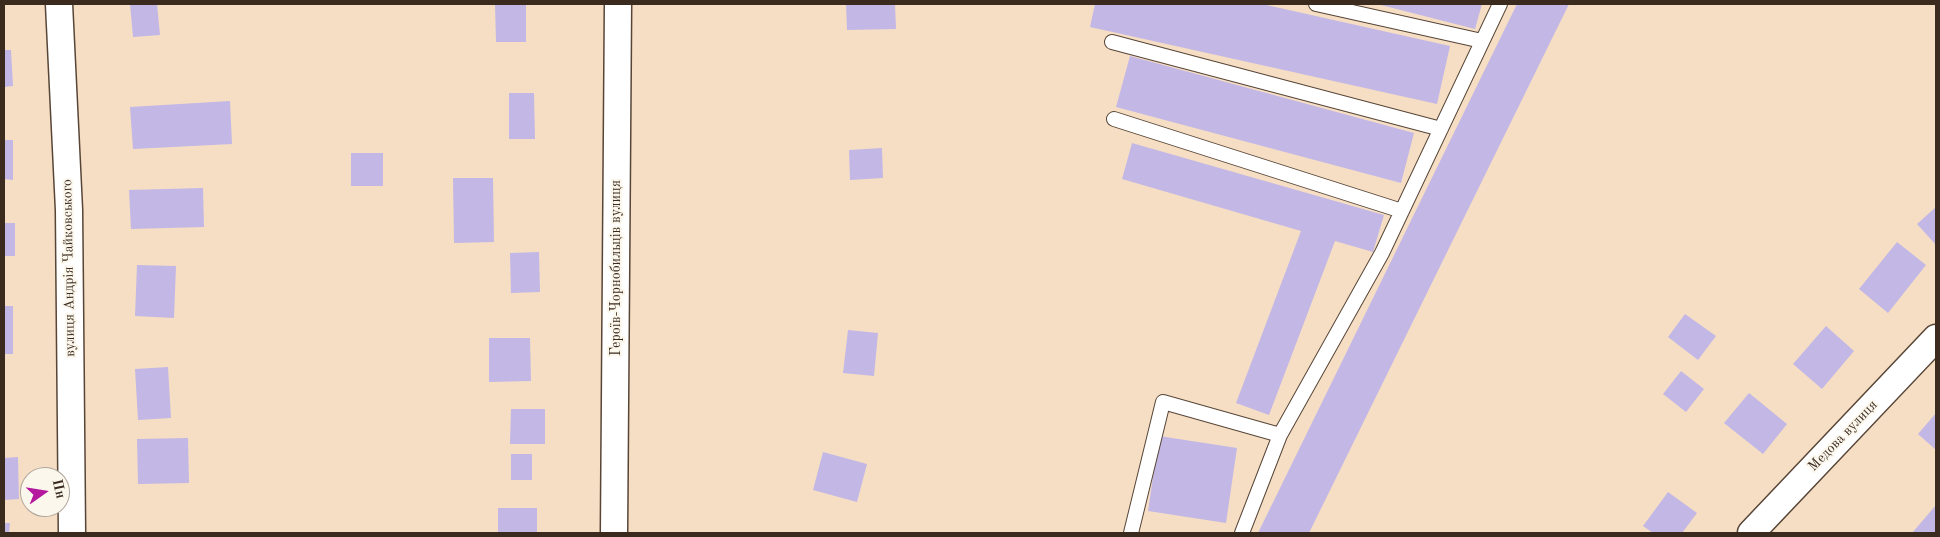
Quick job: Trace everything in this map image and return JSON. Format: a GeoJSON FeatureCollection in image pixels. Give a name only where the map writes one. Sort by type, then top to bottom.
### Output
{"type":"FeatureCollection","features":[{"type":"Feature","properties":{"kind":"street","name":"вулиця Андрія Чайковського"},"geometry":{"type":"LineString","coordinates":[[59,4],[69,210],[72,533]]}},
{"type":"Feature","properties":{"kind":"street","name":"Героїв-Чорнобильців вулиця"},"geometry":{"type":"LineString","coordinates":[[614,533],[618,4]]}},
{"type":"Feature","properties":{"kind":"street","name":"Медова вулиця"},"geometry":{"type":"LineString","coordinates":[[1751,533],[1936,338]]}},
{"type":"Feature","properties":{"kind":"lane"},"geometry":{"type":"LineString","coordinates":[[1316,4],[1482,42]]}},
{"type":"Feature","properties":{"kind":"lane"},"geometry":{"type":"LineString","coordinates":[[1242,533],[1280,435],[1382,253],[1500,4]]}},
{"type":"Feature","properties":{"kind":"lane"},"geometry":{"type":"LineString","coordinates":[[1112,42],[1441,129]]}},
{"type":"Feature","properties":{"kind":"lane"},"geometry":{"type":"LineString","coordinates":[[1114,119],[1402,211]]}},
{"type":"Feature","properties":{"kind":"lane"},"geometry":{"type":"LineString","coordinates":[[1132,533],[1163,402],[1280,435]]}},
{"type":"Feature","properties":{"kind":"building"},"geometry":{"type":"Polygon","coordinates":[[[130,4],[157,4],[160,35],[133,37],[130,4]]]}},
{"type":"Feature","properties":{"kind":"building"},"geometry":{"type":"Polygon","coordinates":[[[495,4],[526,4],[526,42],[496,42],[495,4]]]}},
{"type":"Feature","properties":{"kind":"building"},"geometry":{"type":"Polygon","coordinates":[[[846,4],[895,4],[896,29],[847,30],[846,4]]]}},
{"type":"Feature","properties":{"kind":"building"},"geometry":{"type":"Polygon","coordinates":[[[1095,4],[1262,4],[1450,46],[1437,104],[1090,27],[1095,4]]]}},
{"type":"Feature","properties":{"kind":"building"},"geometry":{"type":"Polygon","coordinates":[[[1377,4],[1482,4],[1475,29],[1377,4]]]}},
{"type":"Feature","properties":{"kind":"building"},"geometry":{"type":"Polygon","coordinates":[[[1517,4],[1569,4],[1309,533],[1258,533],[1517,4]]]}},
{"type":"Feature","properties":{"kind":"building"},"geometry":{"type":"Polygon","coordinates":[[[4,50],[11,50],[13,86],[4,87],[4,50]]]}},
{"type":"Feature","properties":{"kind":"building"},"geometry":{"type":"Polygon","coordinates":[[[1130,56],[1414,133],[1401,183],[1116,107],[1130,56]]]}},
{"type":"Feature","properties":{"kind":"building"},"geometry":{"type":"Polygon","coordinates":[[[509,93],[534,93],[535,139],[509,139],[509,93]]]}},
{"type":"Feature","properties":{"kind":"building"},"geometry":{"type":"Polygon","coordinates":[[[230,101],[232,144],[133,149],[130,107],[230,101]]]}},
{"type":"Feature","properties":{"kind":"building"},"geometry":{"type":"Polygon","coordinates":[[[4,140],[13,140],[13,180],[4,179],[4,140]]]}},
{"type":"Feature","properties":{"kind":"building"},"geometry":{"type":"Polygon","coordinates":[[[1132,143],[1384,215],[1373,252],[1335,241],[1269,415],[1236,403],[1301,231],[1122,179],[1132,143]]]}},
{"type":"Feature","properties":{"kind":"building"},"geometry":{"type":"Polygon","coordinates":[[[882,148],[883,178],[850,180],[849,150],[882,148]]]}},
{"type":"Feature","properties":{"kind":"building"},"geometry":{"type":"Polygon","coordinates":[[[351,153],[383,153],[383,186],[351,186],[351,153]]]}},
{"type":"Feature","properties":{"kind":"building"},"geometry":{"type":"Polygon","coordinates":[[[453,178],[493,178],[494,242],[454,243],[453,178]]]}},
{"type":"Feature","properties":{"kind":"building"},"geometry":{"type":"Polygon","coordinates":[[[203,188],[204,227],[131,229],[129,190],[203,188]]]}},
{"type":"Feature","properties":{"kind":"building"},"geometry":{"type":"Polygon","coordinates":[[[1936,207],[1936,245],[1917,224],[1936,207]]]}},
{"type":"Feature","properties":{"kind":"building"},"geometry":{"type":"Polygon","coordinates":[[[4,223],[15,223],[15,256],[4,256],[4,223]]]}},
{"type":"Feature","properties":{"kind":"building"},"geometry":{"type":"Polygon","coordinates":[[[1897,242],[1926,265],[1888,313],[1859,289],[1897,242]]]}},
{"type":"Feature","properties":{"kind":"building"},"geometry":{"type":"Polygon","coordinates":[[[539,252],[540,292],[511,293],[510,253],[539,252]]]}},
{"type":"Feature","properties":{"kind":"building"},"geometry":{"type":"Polygon","coordinates":[[[137,265],[176,266],[174,318],[135,316],[137,265]]]}},
{"type":"Feature","properties":{"kind":"building"},"geometry":{"type":"Polygon","coordinates":[[[4,306],[13,306],[13,354],[4,354],[4,306]]]}},
{"type":"Feature","properties":{"kind":"building"},"geometry":{"type":"Polygon","coordinates":[[[1685,314],[1716,336],[1698,360],[1668,337],[1685,314]]]}},
{"type":"Feature","properties":{"kind":"building"},"geometry":{"type":"Polygon","coordinates":[[[1826,326],[1854,351],[1822,389],[1793,364],[1826,326]]]}},
{"type":"Feature","properties":{"kind":"building"},"geometry":{"type":"Polygon","coordinates":[[[848,330],[878,333],[874,376],[843,373],[848,330]]]}},
{"type":"Feature","properties":{"kind":"building"},"geometry":{"type":"Polygon","coordinates":[[[489,338],[530,338],[531,381],[489,382],[489,338]]]}},
{"type":"Feature","properties":{"kind":"building"},"geometry":{"type":"Polygon","coordinates":[[[168,367],[171,418],[138,420],[135,369],[168,367]]]}},
{"type":"Feature","properties":{"kind":"building"},"geometry":{"type":"Polygon","coordinates":[[[1681,371],[1704,389],[1686,412],[1663,394],[1681,371]]]}},
{"type":"Feature","properties":{"kind":"building"},"geometry":{"type":"Polygon","coordinates":[[[1749,393],[1787,424],[1763,454],[1724,423],[1749,393]]]}},
{"type":"Feature","properties":{"kind":"building"},"geometry":{"type":"Polygon","coordinates":[[[511,409],[545,409],[545,444],[510,444],[511,409]]]}},
{"type":"Feature","properties":{"kind":"building"},"geometry":{"type":"Polygon","coordinates":[[[1936,413],[1936,450],[1918,434],[1936,413]]]}},
{"type":"Feature","properties":{"kind":"building"},"geometry":{"type":"Polygon","coordinates":[[[1159,436],[1237,448],[1226,523],[1148,511],[1159,436]]]}},
{"type":"Feature","properties":{"kind":"building"},"geometry":{"type":"Polygon","coordinates":[[[188,438],[189,483],[138,484],[137,439],[188,438]]]}},
{"type":"Feature","properties":{"kind":"building"},"geometry":{"type":"Polygon","coordinates":[[[823,452],[867,464],[857,502],[813,490],[823,452]]]}},
{"type":"Feature","properties":{"kind":"building"},"geometry":{"type":"Polygon","coordinates":[[[511,454],[532,454],[532,480],[511,480],[511,454]]]}},
{"type":"Feature","properties":{"kind":"building"},"geometry":{"type":"Polygon","coordinates":[[[18,457],[19,499],[4,500],[4,458],[18,457]]]}},
{"type":"Feature","properties":{"kind":"building"},"geometry":{"type":"Polygon","coordinates":[[[1668,492],[1697,513],[1682,533],[1653,533],[1643,526],[1668,492]]]}},
{"type":"Feature","properties":{"kind":"building"},"geometry":{"type":"Polygon","coordinates":[[[1936,505],[1936,533],[1912,533],[1936,505]]]}},
{"type":"Feature","properties":{"kind":"building"},"geometry":{"type":"Polygon","coordinates":[[[498,508],[537,508],[537,533],[498,533],[498,508]]]}},
{"type":"Feature","properties":{"kind":"building"},"geometry":{"type":"Polygon","coordinates":[[[4,523],[10,523],[9,533],[4,533],[4,523]]]}}]}
